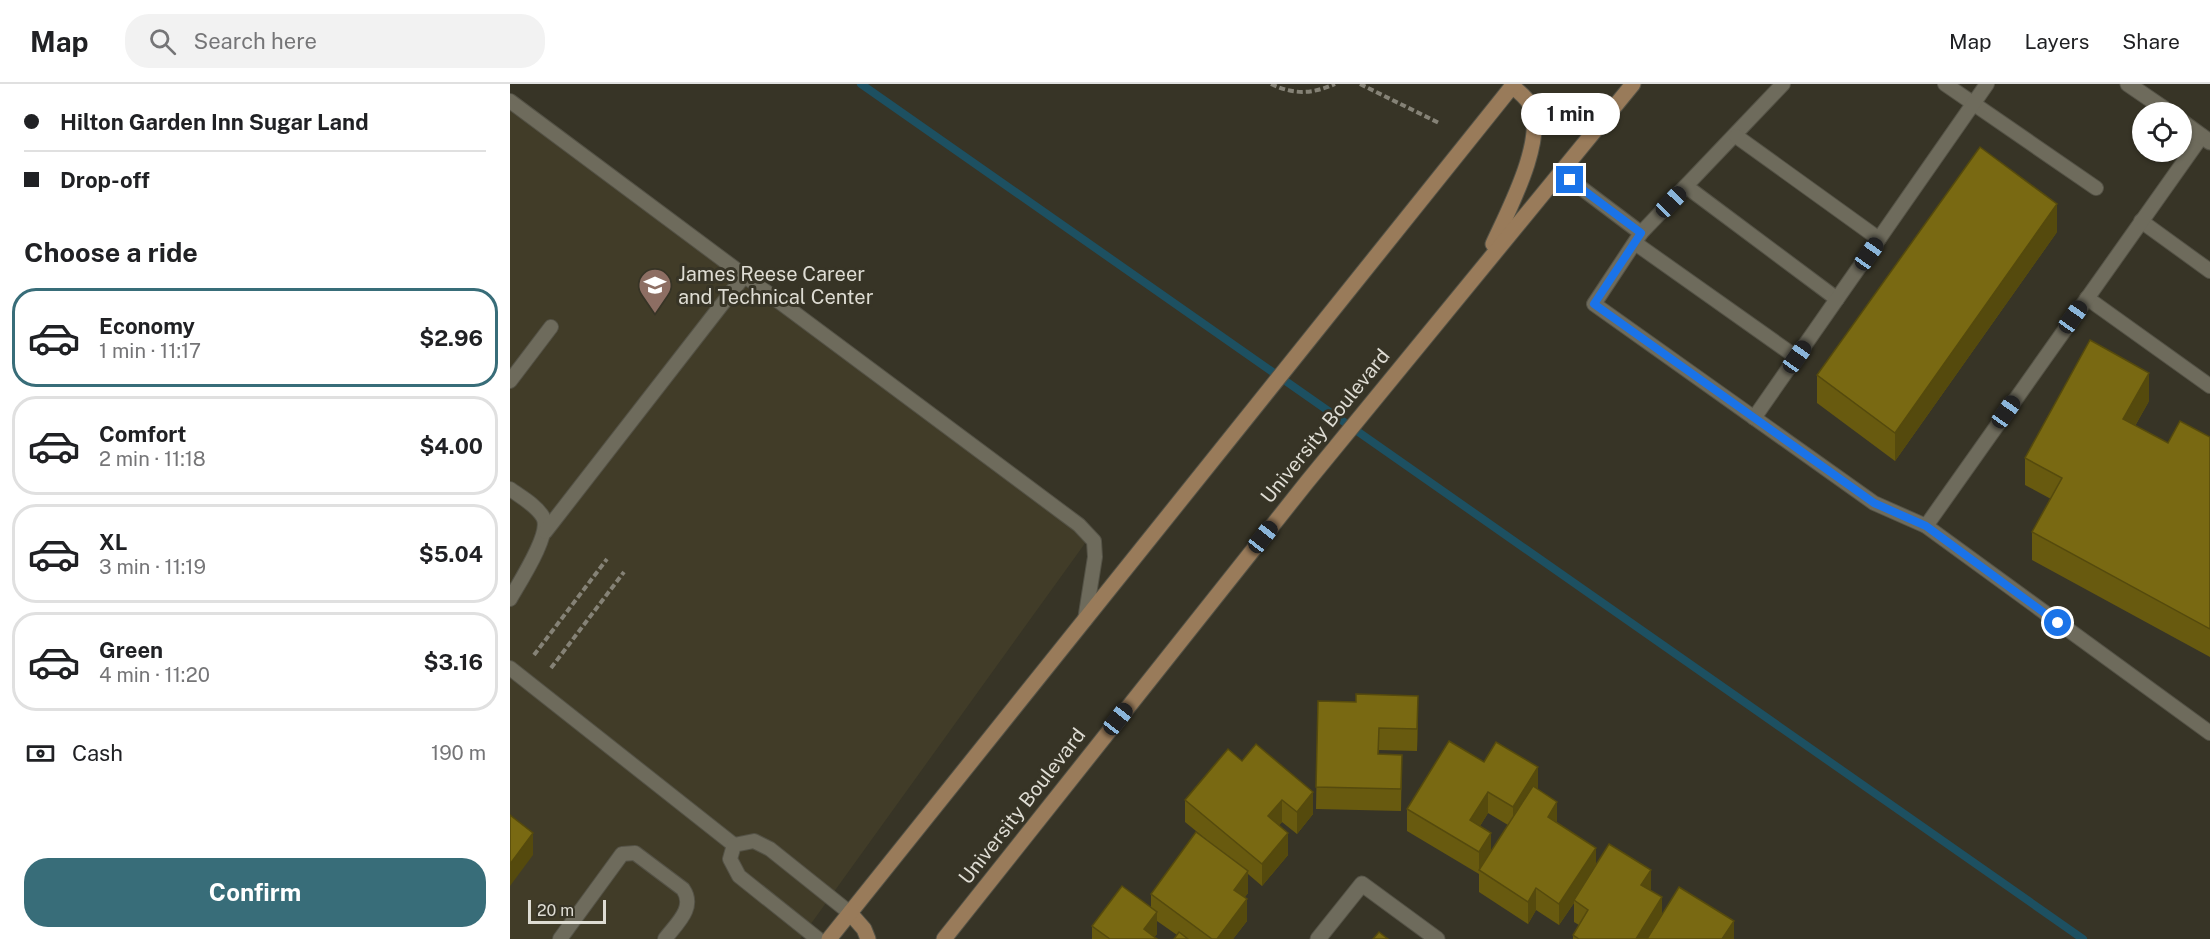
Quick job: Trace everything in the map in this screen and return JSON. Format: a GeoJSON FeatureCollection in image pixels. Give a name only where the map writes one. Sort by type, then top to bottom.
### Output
{"type":"FeatureCollection","features":[{"type":"Feature","properties":{"kind":"main road","name":"University Boulevard"},"geometry":{"type":"LineString","coordinates":[[944,939],[1423,338],[1633,84]]}},
{"type":"Feature","properties":{"kind":"main road"},"geometry":{"type":"LineString","coordinates":[[829,939],[1352,291],[1513,85],[1530,103],[1534,129],[1528,165],[1486,261]]}},
{"type":"Feature","properties":{"kind":"main road"},"geometry":{"type":"LineString","coordinates":[[850,913],[864,929],[868,939]]}},
{"type":"Feature","properties":{"kind":"street"},"geometry":{"type":"LineString","coordinates":[[2128,84],[2154,102]]}},
{"type":"Feature","properties":{"kind":"street"},"geometry":{"type":"LineString","coordinates":[[2192,129],[2206,139]]}},
{"type":"Feature","properties":{"kind":"street"},"geometry":{"type":"LineString","coordinates":[[1318,939],[1362,884],[1437,939]]}},
{"type":"Feature","properties":{"kind":"lane"},"geometry":{"type":"LineString","coordinates":[[1783,84],[1638,238],[1594,304],[1874,503],[1926,526],[2210,733]]}},
{"type":"Feature","properties":{"kind":"lane"},"geometry":{"type":"LineString","coordinates":[[1945,84],[2096,188]]}},
{"type":"Feature","properties":{"kind":"lane"},"geometry":{"type":"LineString","coordinates":[[1754,418],[1987,84]]}},
{"type":"Feature","properties":{"kind":"lane"},"geometry":{"type":"LineString","coordinates":[[510,101],[1079,525],[1094,542],[1094,565],[1084,622]]}},
{"type":"Feature","properties":{"kind":"lane"},"geometry":{"type":"LineString","coordinates":[[1736,136],[1879,239]]}},
{"type":"Feature","properties":{"kind":"lane"},"geometry":{"type":"LineString","coordinates":[[1926,526],[2141,221],[2206,139]]}},
{"type":"Feature","properties":{"kind":"lane"},"geometry":{"type":"LineString","coordinates":[[1560,172],[1638,238],[1797,357]]}},
{"type":"Feature","properties":{"kind":"lane"},"geometry":{"type":"LineString","coordinates":[[1687,187],[1837,299]]}},
{"type":"Feature","properties":{"kind":"lane"},"geometry":{"type":"LineString","coordinates":[[2141,221],[2210,270]]}},
{"type":"Feature","properties":{"kind":"lane"},"geometry":{"type":"LineString","coordinates":[[510,599],[545,532],[744,276]]}},
{"type":"Feature","properties":{"kind":"lane"},"geometry":{"type":"LineString","coordinates":[[2087,298],[2210,386]]}},
{"type":"Feature","properties":{"kind":"lane"},"geometry":{"type":"LineString","coordinates":[[510,381],[551,327]]}},
{"type":"Feature","properties":{"kind":"lane"},"geometry":{"type":"LineString","coordinates":[[510,489],[537,510],[544,519],[545,532]]}},
{"type":"Feature","properties":{"kind":"lane"},"geometry":{"type":"LineString","coordinates":[[510,668],[734,845],[754,842],[770,849],[850,913]]}},
{"type":"Feature","properties":{"kind":"lane"},"geometry":{"type":"LineString","coordinates":[[734,845],[730,859],[739,876],[818,939]]}},
{"type":"Feature","properties":{"kind":"lane"},"geometry":{"type":"LineString","coordinates":[[560,939],[622,854],[628,852],[635,853],[683,889],[687,895],[687,910],[665,939]]}},
{"type":"Feature","properties":{"kind":"path"},"geometry":{"type":"LineString","coordinates":[[1271,84],[1286,91],[1302,93],[1335,84]]}},
{"type":"Feature","properties":{"kind":"path"},"geometry":{"type":"LineString","coordinates":[[1360,84],[1439,123]]}},
{"type":"Feature","properties":{"kind":"path"},"geometry":{"type":"LineString","coordinates":[[534,655],[607,559]]}},
{"type":"Feature","properties":{"kind":"path"},"geometry":{"type":"LineString","coordinates":[[551,668],[624,572]]}},
{"type":"Feature","properties":{"kind":"shaded area","name":"James Reese Career and Technical Center"},"geometry":{"type":"Polygon","coordinates":[[[510,94],[1091,535],[800,939],[510,939],[510,94]]]}},
{"type":"Feature","properties":{"kind":"building"},"geometry":{"type":"Polygon","coordinates":[[[1980,147],[2057,204],[1895,433],[1817,375],[1980,147]]]}},
{"type":"Feature","properties":{"kind":"building"},"geometry":{"type":"Polygon","coordinates":[[[2090,340],[2149,373],[2123,419],[2168,443],[2180,421],[2210,437],[2210,629],[2032,532],[2062,478],[2025,458],[2090,340]]]}},
{"type":"Feature","properties":{"kind":"building"},"geometry":{"type":"Polygon","coordinates":[[[1356,694],[1418,696],[1417,729],[1379,728],[1378,754],[1402,755],[1401,789],[1316,787],[1318,701],[1356,702],[1356,694]]]}},
{"type":"Feature","properties":{"kind":"building"},"geometry":{"type":"Polygon","coordinates":[[[1449,741],[1484,762],[1496,742],[1538,767],[1513,807],[1488,792],[1470,820],[1491,833],[1479,852],[1407,809],[1449,741]]]}},
{"type":"Feature","properties":{"kind":"building"},"geometry":{"type":"Polygon","coordinates":[[[1256,744],[1313,792],[1297,812],[1282,800],[1268,816],[1288,833],[1262,864],[1185,800],[1228,749],[1242,761],[1256,744]]]}},
{"type":"Feature","properties":{"kind":"building"},"geometry":{"type":"Polygon","coordinates":[[[1533,786],[1557,802],[1548,817],[1596,848],[1559,904],[1536,888],[1528,902],[1479,870],[1533,786]]]}},
{"type":"Feature","properties":{"kind":"building"},"geometry":{"type":"Polygon","coordinates":[[[510,815],[533,833],[510,864],[510,815]]]}},
{"type":"Feature","properties":{"kind":"building"},"geometry":{"type":"Polygon","coordinates":[[[1196,832],[1248,871],[1234,890],[1247,899],[1217,939],[1212,939],[1151,894],[1196,832]]]}},
{"type":"Feature","properties":{"kind":"building"},"geometry":{"type":"Polygon","coordinates":[[[1609,844],[1651,870],[1641,885],[1662,897],[1636,939],[1579,939],[1573,935],[1588,910],[1574,900],[1609,844]]]}},
{"type":"Feature","properties":{"kind":"building"},"geometry":{"type":"Polygon","coordinates":[[[1122,886],[1157,912],[1144,929],[1157,939],[1110,939],[1092,926],[1122,886]]]}},
{"type":"Feature","properties":{"kind":"building"},"geometry":{"type":"Polygon","coordinates":[[[1679,887],[1734,921],[1722,939],[1647,939],[1679,887]]]}},
{"type":"Feature","properties":{"kind":"building"},"geometry":{"type":"Polygon","coordinates":[[[1179,932],[1188,939],[1174,939],[1179,932]]]}},
{"type":"Feature","properties":{"kind":"building"},"geometry":{"type":"Polygon","coordinates":[[[1379,932],[1388,939],[1373,939],[1379,932]]]}},
{"type":"Feature","properties":{"kind":"waterway"},"geometry":{"type":"LineString","coordinates":[[861,84],[2083,939]]}},
{"type":"Feature","properties":{"kind":"place","name":"James Reese Career and Technical Center"},"geometry":{"type":"Point","coordinates":[655,314]}},
{"type":"Feature","properties":{"kind":"route"},"geometry":{"type":"LineString","coordinates":[[1570,180],[1641,233],[1594,304],[1874,503],[1926,526],[2058,623]]}}]}
